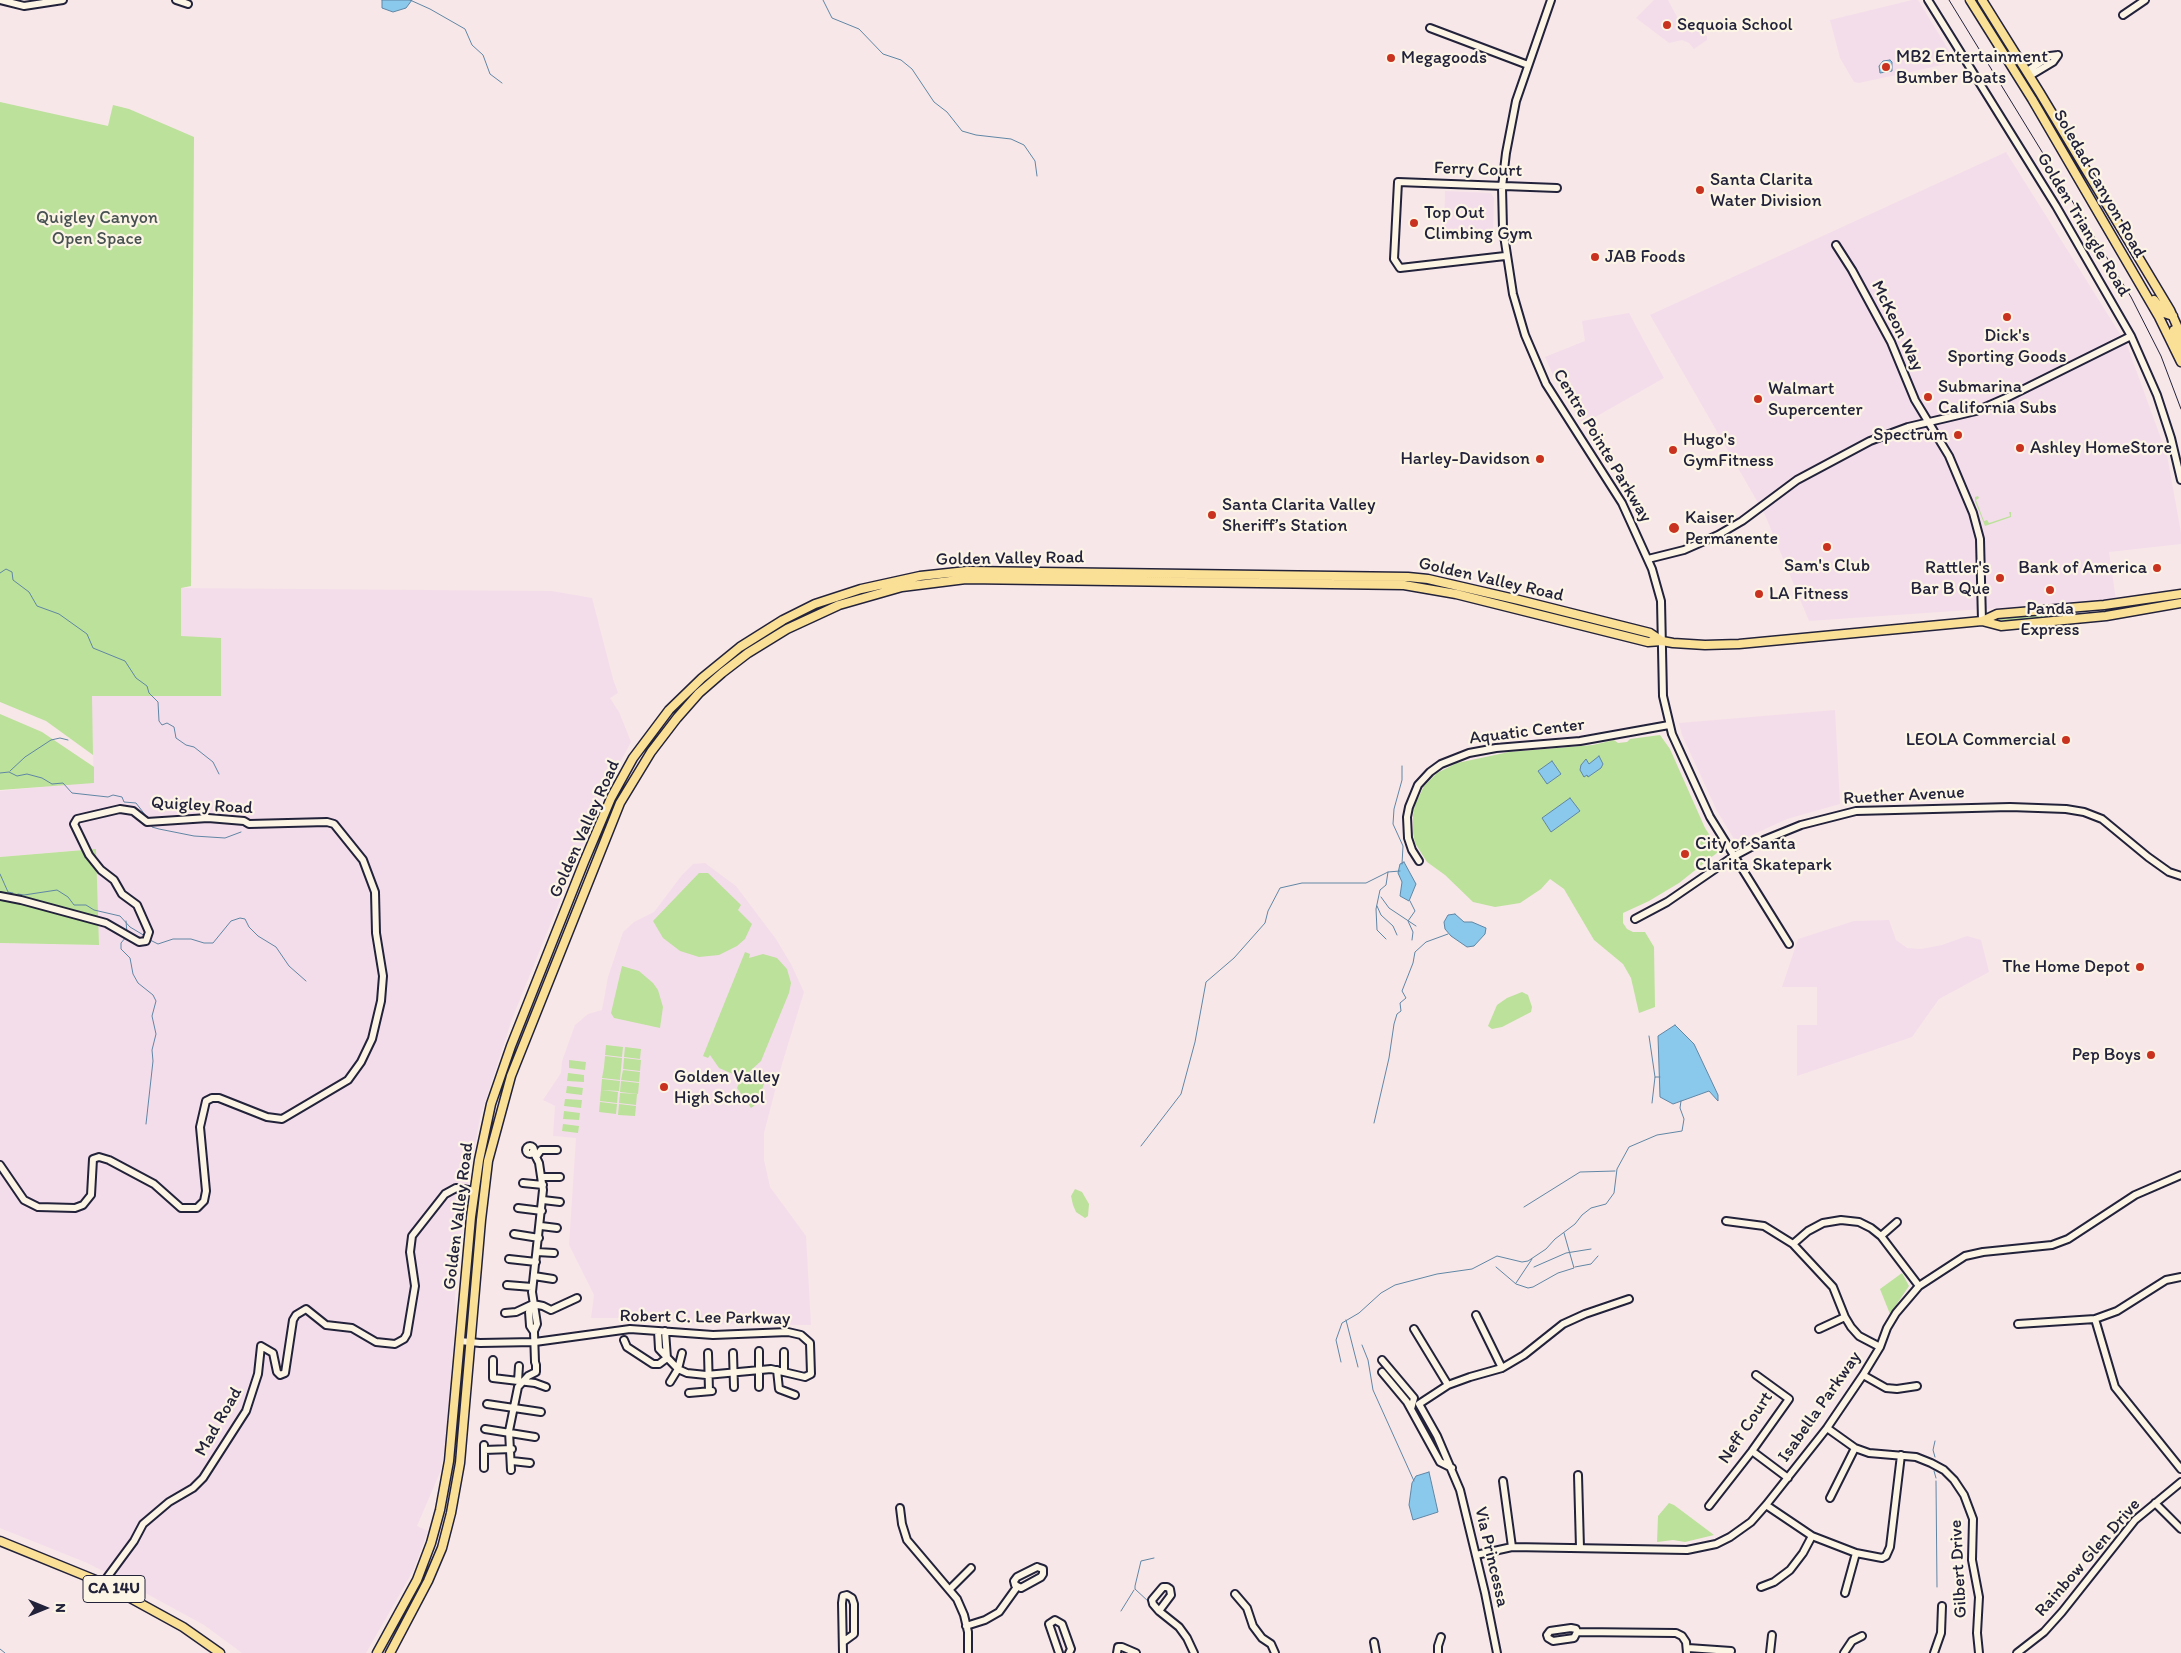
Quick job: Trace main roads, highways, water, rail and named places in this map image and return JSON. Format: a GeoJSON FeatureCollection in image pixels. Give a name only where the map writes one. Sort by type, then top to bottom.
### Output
{"type":"FeatureCollection","features":[{"type":"Feature","properties":{"kind":"main road","name":"Soledad Canyon Road"},"geometry":{"type":"LineString","coordinates":[[1970,0],[2144,290],[2181,362]]}},
{"type":"Feature","properties":{"kind":"main road","name":"Soledad Canyon Road"},"geometry":{"type":"LineString","coordinates":[[1982,0],[2028,73],[2181,335]]}},
{"type":"Feature","properties":{"kind":"main road"},"geometry":{"type":"LineString","coordinates":[[1992,36],[2001,43],[2019,70],[2025,74],[2028,73],[2028,84],[2056,133],[2065,156]]}},
{"type":"Feature","properties":{"kind":"main road"},"geometry":{"type":"LineString","coordinates":[[2144,290],[2170,314],[2181,348]]}},
{"type":"Feature","properties":{"kind":"main road","name":"Golden Valley Road"},"geometry":{"type":"LineString","coordinates":[[377,1653],[416,1580],[431,1542],[440,1510],[449,1461],[475,1191],[491,1104],[511,1046],[611,798],[633,758],[669,710],[702,678],[740,648],[783,620],[815,604],[883,583],[920,576],[967,571],[1386,576],[1428,579],[1489,592],[1650,633],[1662,641]]}},
{"type":"Feature","properties":{"kind":"main road","name":"Golden Valley Road"},"geometry":{"type":"LineString","coordinates":[[390,1653],[428,1581],[442,1548],[451,1513],[460,1462],[481,1220],[488,1162],[502,1107],[521,1048],[620,803],[651,752],[699,693],[748,653],[786,629],[821,612],[862,597],[902,587],[950,580],[1404,585],[1456,594],[1648,642],[1662,641],[1705,645],[1739,644],[1982,621],[1997,614],[2104,605],[2181,594]]}},
{"type":"Feature","properties":{"kind":"main road","name":"Golden Valley Road"},"geometry":{"type":"LineString","coordinates":[[1982,621],[2001,626],[2106,616],[2178,603]]}},
{"type":"Feature","properties":{"kind":"main road","name":"CA 14U"},"geometry":{"type":"LineString","coordinates":[[0,1541],[103,1583],[183,1627],[220,1653]]}},
{"type":"Feature","properties":{"kind":"water"},"geometry":{"type":"Polygon","coordinates":[[[382,0],[412,0],[406,8],[393,12],[382,8],[382,0]]]}},
{"type":"Feature","properties":{"kind":"water","name":"MB2 Entertainment Bumber Boats"},"geometry":{"type":"Polygon","coordinates":[[[1890,60],[1892,62],[1892,71],[1880,73],[1879,66],[1883,61],[1890,60]]]}},
{"type":"Feature","properties":{"kind":"water"},"geometry":{"type":"Polygon","coordinates":[[[1599,756],[1603,764],[1601,768],[1588,777],[1587,775],[1584,777],[1580,770],[1581,765],[1586,759],[1589,764],[1599,756]]]}},
{"type":"Feature","properties":{"kind":"water"},"geometry":{"type":"Polygon","coordinates":[[[1552,761],[1561,774],[1547,784],[1538,771],[1552,761]]]}},
{"type":"Feature","properties":{"kind":"water"},"geometry":{"type":"Polygon","coordinates":[[[1570,798],[1580,811],[1551,832],[1542,818],[1570,798]]]}},
{"type":"Feature","properties":{"kind":"water"},"geometry":{"type":"Polygon","coordinates":[[[1404,862],[1416,884],[1409,901],[1400,896],[1402,882],[1398,873],[1400,864],[1404,862]]]}},
{"type":"Feature","properties":{"kind":"water"},"geometry":{"type":"Polygon","coordinates":[[[1455,914],[1464,922],[1472,922],[1486,928],[1485,934],[1474,946],[1467,947],[1451,936],[1445,929],[1444,922],[1448,915],[1455,914]]]}},
{"type":"Feature","properties":{"kind":"water"},"geometry":{"type":"Polygon","coordinates":[[[1675,1025],[1694,1044],[1718,1095],[1718,1101],[1709,1091],[1673,1104],[1660,1097],[1658,1036],[1675,1025]]]}},
{"type":"Feature","properties":{"kind":"water"},"geometry":{"type":"Polygon","coordinates":[[[1429,1472],[1438,1512],[1413,1520],[1409,1505],[1412,1483],[1416,1476],[1429,1472]]]}},
{"type":"Feature","properties":{"kind":"waterway"},"geometry":{"type":"LineString","coordinates":[[410,0],[465,29],[472,45],[483,55],[490,74],[502,83]]}},
{"type":"Feature","properties":{"kind":"waterway"},"geometry":{"type":"LineString","coordinates":[[823,0],[832,18],[859,29],[883,54],[901,60],[912,69],[934,102],[947,112],[962,131],[976,135],[1011,139],[1024,145],[1035,161],[1037,176]]}},
{"type":"Feature","properties":{"kind":"waterway"},"geometry":{"type":"LineString","coordinates":[[0,573],[6,569],[12,572],[13,580],[29,592],[37,606],[59,614],[87,634],[93,648],[125,661],[136,678],[147,686],[149,693],[158,702],[159,721],[162,725],[167,723],[174,727],[176,738],[186,745],[194,747],[213,762],[219,774]]}},
{"type":"Feature","properties":{"kind":"waterway"},"geometry":{"type":"LineString","coordinates":[[10,771],[25,757],[51,740],[60,738],[68,740]]}},
{"type":"Feature","properties":{"kind":"waterway"},"geometry":{"type":"LineString","coordinates":[[1402,766],[1402,780],[1394,809],[1393,824],[1403,846],[1402,864]]}},
{"type":"Feature","properties":{"kind":"waterway"},"geometry":{"type":"LineString","coordinates":[[0,773],[9,772],[17,776],[27,774],[42,778],[52,784],[63,783],[72,793],[122,797],[124,802],[136,803],[149,820]]}},
{"type":"Feature","properties":{"kind":"waterway"},"geometry":{"type":"LineString","coordinates":[[151,824],[152,827],[159,829],[194,836],[225,838],[241,832]]}},
{"type":"Feature","properties":{"kind":"waterway"},"geometry":{"type":"LineString","coordinates":[[1141,1146],[1181,1094],[1195,1042],[1206,982],[1234,958],[1265,923],[1268,911],[1280,888],[1302,883],[1366,883],[1388,872],[1400,871]]}},
{"type":"Feature","properties":{"kind":"waterway"},"geometry":{"type":"LineString","coordinates":[[1386,939],[1377,930],[1376,909],[1380,890],[1386,885],[1388,872]]}},
{"type":"Feature","properties":{"kind":"waterway"},"geometry":{"type":"LineString","coordinates":[[0,874],[8,892],[13,893]]}},
{"type":"Feature","properties":{"kind":"waterway"},"geometry":{"type":"LineString","coordinates":[[18,894],[24,895],[57,890],[68,897],[74,905],[86,905],[94,910],[120,916],[130,927],[145,936]]}},
{"type":"Feature","properties":{"kind":"waterway"},"geometry":{"type":"LineString","coordinates":[[1381,897],[1389,908],[1416,926]]}},
{"type":"Feature","properties":{"kind":"waterway"},"geometry":{"type":"LineString","coordinates":[[1410,901],[1415,911],[1408,921],[1413,932],[1412,940]]}},
{"type":"Feature","properties":{"kind":"waterway"},"geometry":{"type":"LineString","coordinates":[[1377,906],[1381,915],[1393,926],[1397,935]]}},
{"type":"Feature","properties":{"kind":"waterway"},"geometry":{"type":"LineString","coordinates":[[150,940],[158,944],[173,939],[191,939],[204,943],[213,943],[231,921],[240,918],[245,919],[249,927],[258,936],[276,947],[289,966],[306,981]]}},
{"type":"Feature","properties":{"kind":"waterway"},"geometry":{"type":"LineString","coordinates":[[126,921],[127,933]]}},
{"type":"Feature","properties":{"kind":"waterway"},"geometry":{"type":"LineString","coordinates":[[1374,1123],[1389,1058],[1394,1024],[1397,1014],[1401,1011],[1400,1003],[1406,998],[1402,991],[1413,963],[1415,952],[1426,942],[1448,934]]}},
{"type":"Feature","properties":{"kind":"waterway"},"geometry":{"type":"LineString","coordinates":[[126,937],[121,943],[121,949],[130,958],[133,974],[138,983],[153,995],[156,1001],[152,1016],[156,1034],[152,1050],[153,1061],[146,1124]]}},
{"type":"Feature","properties":{"kind":"waterway"},"geometry":{"type":"LineString","coordinates":[[1649,1036],[1655,1077]]}},
{"type":"Feature","properties":{"kind":"waterway"},"geometry":{"type":"LineString","coordinates":[[1652,1103],[1655,1077],[1660,1077]]}},
{"type":"Feature","properties":{"kind":"waterway"},"geometry":{"type":"LineString","coordinates":[[1341,1362],[1336,1340],[1342,1323],[1359,1313],[1381,1293],[1395,1285],[1437,1274],[1472,1269],[1497,1256],[1522,1262],[1528,1261],[1546,1249],[1591,1208],[1606,1204],[1614,1193],[1617,1169],[1629,1147],[1657,1135],[1682,1131],[1684,1119],[1680,1108],[1681,1101]]}},
{"type":"Feature","properties":{"kind":"waterway"},"geometry":{"type":"LineString","coordinates":[[1524,1207],[1580,1172],[1615,1171]]}},
{"type":"Feature","properties":{"kind":"waterway"},"geometry":{"type":"LineString","coordinates":[[1496,1267],[1516,1284],[1528,1288],[1558,1273],[1574,1268],[1564,1233]]}},
{"type":"Feature","properties":{"kind":"waterway"},"geometry":{"type":"LineString","coordinates":[[1534,1267],[1566,1253],[1591,1249]]}},
{"type":"Feature","properties":{"kind":"waterway"},"geometry":{"type":"LineString","coordinates":[[1575,1267],[1591,1264],[1598,1256]]}},
{"type":"Feature","properties":{"kind":"waterway"},"geometry":{"type":"LineString","coordinates":[[1516,1283],[1532,1259]]}},
{"type":"Feature","properties":{"kind":"waterway"},"geometry":{"type":"LineString","coordinates":[[1346,1320],[1358,1367]]}},
{"type":"Feature","properties":{"kind":"waterway"},"geometry":{"type":"LineString","coordinates":[[1362,1345],[1368,1360],[1373,1390],[1414,1481]]}},
{"type":"Feature","properties":{"kind":"waterway"},"geometry":{"type":"LineString","coordinates":[[1935,1441],[1933,1450],[1935,1457]]}},
{"type":"Feature","properties":{"kind":"waterway"},"geometry":{"type":"LineString","coordinates":[[1934,1471],[1936,1478]]}},
{"type":"Feature","properties":{"kind":"waterway"},"geometry":{"type":"LineString","coordinates":[[1936,1481],[1937,1587]]}},
{"type":"Feature","properties":{"kind":"waterway"},"geometry":{"type":"LineString","coordinates":[[1149,1602],[1135,1589],[1135,1586],[1141,1561],[1154,1558]]}},
{"type":"Feature","properties":{"kind":"waterway"},"geometry":{"type":"LineString","coordinates":[[1121,1611],[1134,1590]]}},
{"type":"Feature","properties":{"kind":"waterway"},"geometry":{"type":"LineString","coordinates":[[0,1649],[5,1653]]}},
{"type":"Feature","properties":{"kind":"railway"},"geometry":{"type":"LineString","coordinates":[[1949,0],[2131,297],[2161,356],[2181,409]]}},
{"type":"Feature","properties":{"kind":"place","name":"Sequoia School"},"geometry":{"type":"Point","coordinates":[1667,25]}},
{"type":"Feature","properties":{"kind":"place","name":"Megagoods"},"geometry":{"type":"Point","coordinates":[1391,58]}},
{"type":"Feature","properties":{"kind":"place","name":"MB2 Entertainment Bumber Boats"},"geometry":{"type":"Point","coordinates":[1886,67]}},
{"type":"Feature","properties":{"kind":"place","name":"Santa Clarita Water Division"},"geometry":{"type":"Point","coordinates":[1700,190]}},
{"type":"Feature","properties":{"kind":"place","name":"Top Out Climbing Gym"},"geometry":{"type":"Point","coordinates":[1414,223]}},
{"type":"Feature","properties":{"kind":"place","name":"JAB Foods"},"geometry":{"type":"Point","coordinates":[1595,257]}},
{"type":"Feature","properties":{"kind":"place","name":"Dick's Sporting Goods"},"geometry":{"type":"Point","coordinates":[2007,317]}},
{"type":"Feature","properties":{"kind":"place","name":"Submarina California Subs"},"geometry":{"type":"Point","coordinates":[1928,397]}},
{"type":"Feature","properties":{"kind":"place","name":"Walmart Supercenter"},"geometry":{"type":"Point","coordinates":[1758,399]}},
{"type":"Feature","properties":{"kind":"place","name":"Spectrum"},"geometry":{"type":"Point","coordinates":[1958,435]}},
{"type":"Feature","properties":{"kind":"place","name":"Ashley HomeStore"},"geometry":{"type":"Point","coordinates":[2020,448]}},
{"type":"Feature","properties":{"kind":"place","name":"Hugo's GymFitness"},"geometry":{"type":"Point","coordinates":[1673,450]}},
{"type":"Feature","properties":{"kind":"place","name":"Harley-Davidson"},"geometry":{"type":"Point","coordinates":[1540,459]}},
{"type":"Feature","properties":{"kind":"place","name":"Santa Clarita Valley Sheriff’s Station"},"geometry":{"type":"Point","coordinates":[1212,515]}},
{"type":"Feature","properties":{"kind":"place","name":"Kaiser Permanente"},"geometry":{"type":"Point","coordinates":[1674,528]}},
{"type":"Feature","properties":{"kind":"place","name":"Sam's Club"},"geometry":{"type":"Point","coordinates":[1827,547]}},
{"type":"Feature","properties":{"kind":"place","name":"Bank of America"},"geometry":{"type":"Point","coordinates":[2157,568]}},
{"type":"Feature","properties":{"kind":"place","name":"Rattler's Bar B Que"},"geometry":{"type":"Point","coordinates":[2000,578]}},
{"type":"Feature","properties":{"kind":"place","name":"Panda Express"},"geometry":{"type":"Point","coordinates":[2050,590]}},
{"type":"Feature","properties":{"kind":"place","name":"LA Fitness"},"geometry":{"type":"Point","coordinates":[1759,594]}},
{"type":"Feature","properties":{"kind":"place","name":"LEOLA Commercial"},"geometry":{"type":"Point","coordinates":[2066,740]}},
{"type":"Feature","properties":{"kind":"place","name":"City of Santa Clarita Skatepark"},"geometry":{"type":"Point","coordinates":[1685,854]}},
{"type":"Feature","properties":{"kind":"place","name":"The Home Depot"},"geometry":{"type":"Point","coordinates":[2140,967]}},
{"type":"Feature","properties":{"kind":"place","name":"Pep Boys"},"geometry":{"type":"Point","coordinates":[2151,1055]}},
{"type":"Feature","properties":{"kind":"place","name":"Golden Valley High School"},"geometry":{"type":"Point","coordinates":[664,1087]}},
{"type":"Feature","properties":{"kind":"park label","name":"Quigley Canyon Open Space"},"geometry":{"type":"Point","coordinates":[97,228]}}]}
